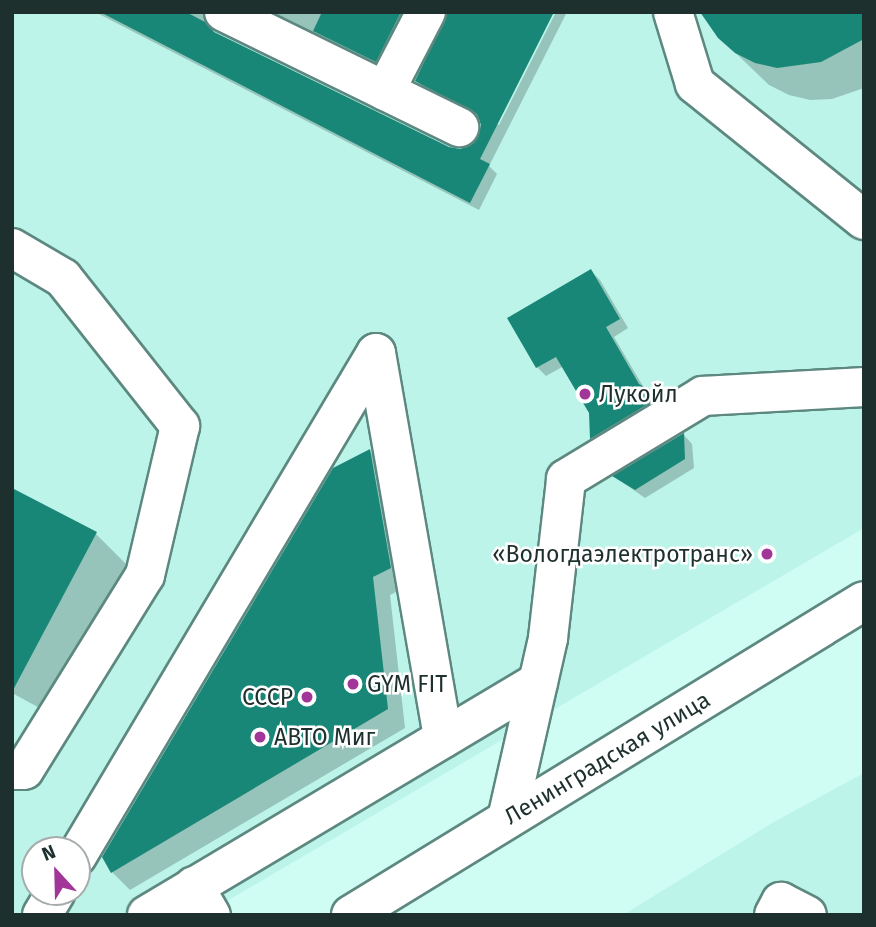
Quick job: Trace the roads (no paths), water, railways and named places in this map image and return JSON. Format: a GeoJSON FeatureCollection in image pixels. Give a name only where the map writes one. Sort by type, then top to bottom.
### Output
{"type":"FeatureCollection","features":[{"type":"Feature","properties":{"kind":"main road"},"geometry":{"type":"LineString","coordinates":[[223,12],[283,25],[385,91],[459,127]]}},
{"type":"Feature","properties":{"kind":"main road"},"geometry":{"type":"LineString","coordinates":[[385,91],[426,12]]}},
{"type":"Feature","properties":{"kind":"main road"},"geometry":{"type":"LineString","coordinates":[[673,12],[695,84],[864,219]]}},
{"type":"Feature","properties":{"kind":"main road"},"geometry":{"type":"LineString","coordinates":[[12,248],[63,278],[180,426],[145,575],[24,770],[12,770]]}},
{"type":"Feature","properties":{"kind":"main road"},"geometry":{"type":"LineString","coordinates":[[89,836],[376,353],[443,738]]}},
{"type":"Feature","properties":{"kind":"main road"},"geometry":{"type":"LineString","coordinates":[[508,819],[548,638],[566,479],[703,396],[864,387]]}},
{"type":"Feature","properties":{"kind":"main road","name":"Ленинградская улица"},"geometry":{"type":"LineString","coordinates":[[352,915],[864,601]]}},
{"type":"Feature","properties":{"kind":"main road"},"geometry":{"type":"LineString","coordinates":[[147,915],[202,900],[443,738],[538,682]]}},
{"type":"Feature","properties":{"kind":"main road"},"geometry":{"type":"LineString","coordinates":[[774,915],[781,902],[807,915]]}},
{"type":"Feature","properties":{"kind":"place","name":"Лукойл"},"geometry":{"type":"Point","coordinates":[585,394]}},
{"type":"Feature","properties":{"kind":"place","name":"«Вологдаэлектротранс»"},"geometry":{"type":"Point","coordinates":[767,554]}},
{"type":"Feature","properties":{"kind":"place","name":"GYM FIT"},"geometry":{"type":"Point","coordinates":[353,684]}},
{"type":"Feature","properties":{"kind":"place","name":"СССР"},"geometry":{"type":"Point","coordinates":[307,697]}},
{"type":"Feature","properties":{"kind":"place","name":"АВТО Миг"},"geometry":{"type":"Point","coordinates":[260,737]}}]}
